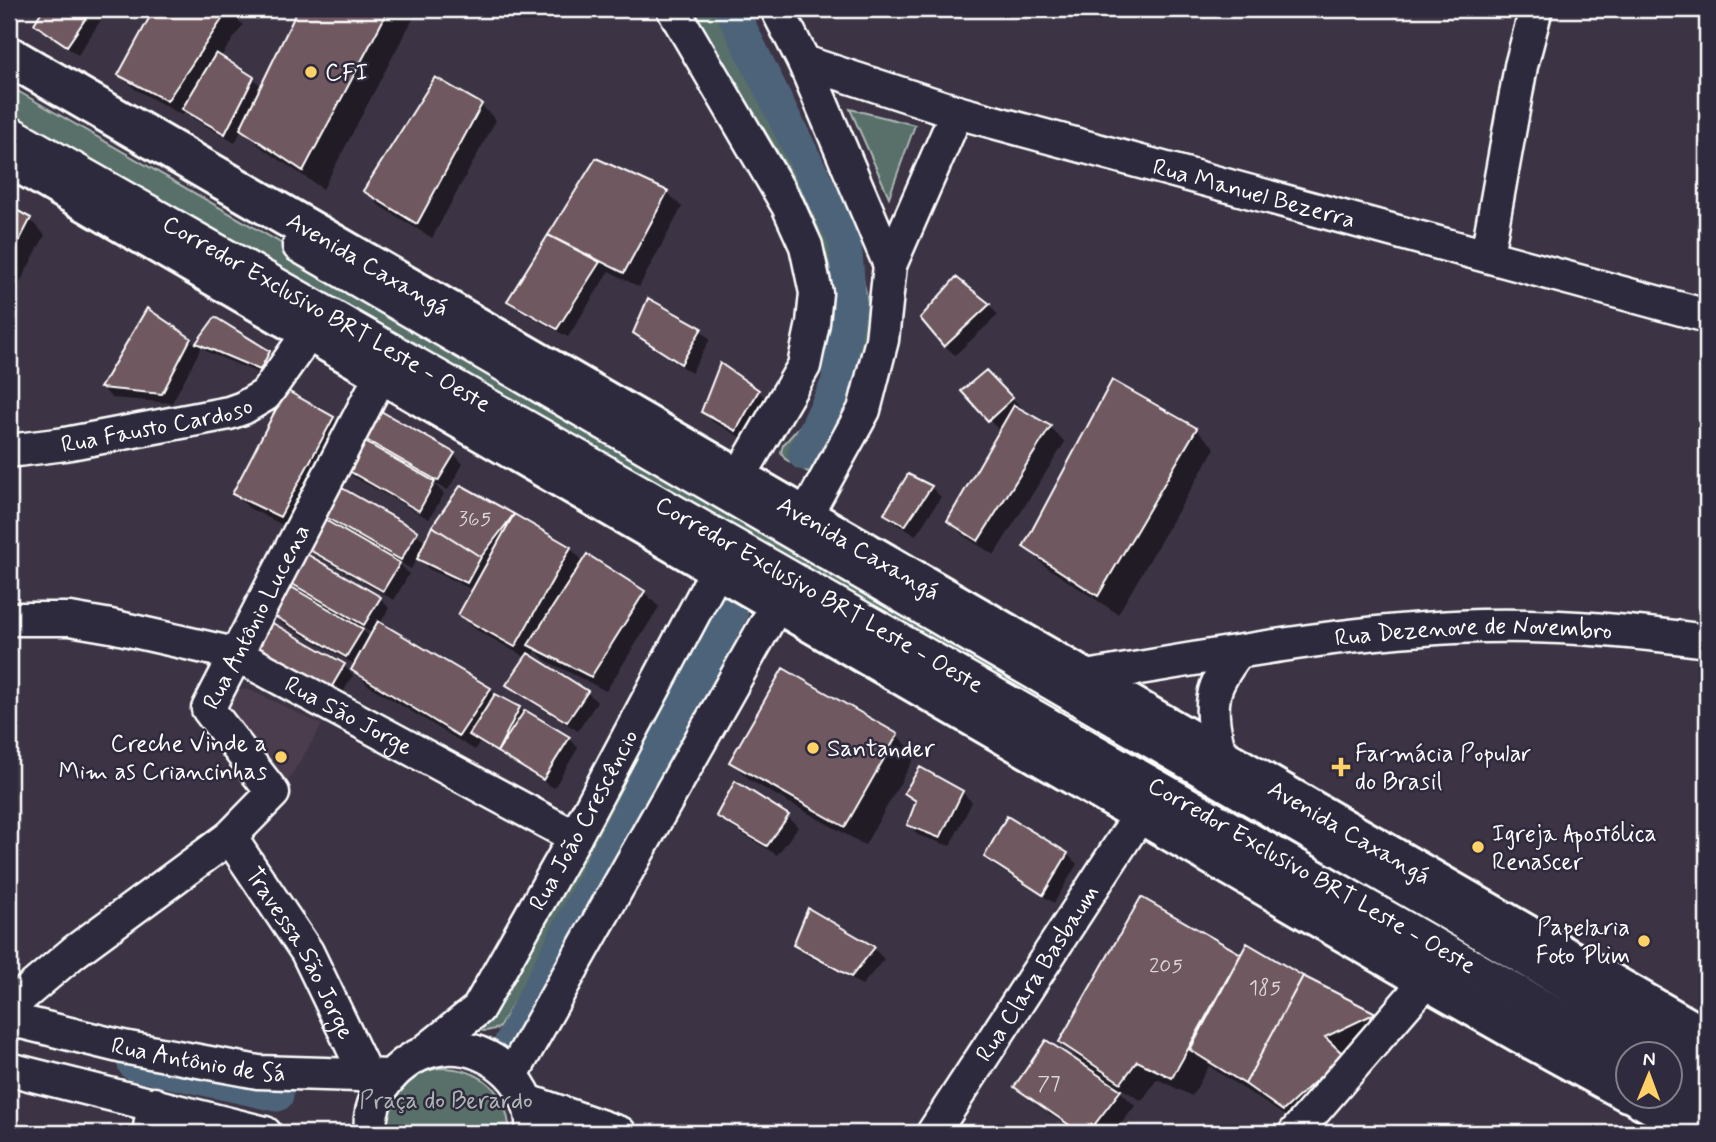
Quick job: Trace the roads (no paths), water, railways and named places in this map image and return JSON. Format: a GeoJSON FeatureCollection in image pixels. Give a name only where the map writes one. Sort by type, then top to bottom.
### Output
{"type":"FeatureCollection","features":[{"type":"Feature","properties":{"kind":"main road","name":"Avenida Caxangá"},"geometry":{"type":"LineString","coordinates":[[9,56],[1707,1039]]}},
{"type":"Feature","properties":{"kind":"main road"},"geometry":{"type":"LineString","coordinates":[[9,157],[1427,980],[1614,1084]]}},
{"type":"Feature","properties":{"kind":"main road"},"geometry":{"type":"LineString","coordinates":[[1662,1110],[1705,1133]]}},
{"type":"Feature","properties":{"kind":"street"},"geometry":{"type":"LineString","coordinates":[[673,9],[788,206],[806,246],[816,293],[804,366],[738,479]]}},
{"type":"Feature","properties":{"kind":"street"},"geometry":{"type":"LineString","coordinates":[[777,9],[804,62],[890,265]]}},
{"type":"Feature","properties":{"kind":"street"},"geometry":{"type":"LineString","coordinates":[[1487,255],[1521,66],[1536,9]]}},
{"type":"Feature","properties":{"kind":"street","name":"Rua Manuel Bezerra"},"geometry":{"type":"LineString","coordinates":[[804,62],[957,113],[1707,316]]}},
{"type":"Feature","properties":{"kind":"street","name":"Corredor Exclusivo BRT Leste - Oeste"},"geometry":{"type":"LineString","coordinates":[[9,78],[1707,1065]]}},
{"type":"Feature","properties":{"kind":"street"},"geometry":{"type":"LineString","coordinates":[[805,517],[864,410],[882,340],[890,265],[957,113]]}},
{"type":"Feature","properties":{"kind":"street","name":"Corredor Exclusivo BRT Leste - Oeste"},"geometry":{"type":"LineString","coordinates":[[9,132],[1614,1046]]}},
{"type":"Feature","properties":{"kind":"street","name":"Rua Fausto Cardoso"},"geometry":{"type":"LineString","coordinates":[[9,451],[65,444],[229,413],[243,408],[265,394],[310,331]]}},
{"type":"Feature","properties":{"kind":"street","name":"Rua Antônio Lucena"},"geometry":{"type":"LineString","coordinates":[[230,837],[274,793],[208,709],[382,373]]}},
{"type":"Feature","properties":{"kind":"street","name":"Rua João Crescêncio"},"geometry":{"type":"LineString","coordinates":[[379,1075],[423,1053],[478,1009],[575,837],[718,568]]}},
{"type":"Feature","properties":{"kind":"street"},"geometry":{"type":"LineString","coordinates":[[532,1133],[532,1124],[520,1088],[778,603]]}},
{"type":"Feature","properties":{"kind":"street","name":"Rua São Jorge"},"geometry":{"type":"LineString","coordinates":[[9,619],[70,619],[235,654],[575,837]]}},
{"type":"Feature","properties":{"kind":"street","name":"Rua Dezenove de Novembro"},"geometry":{"type":"LineString","coordinates":[[1081,677],[1396,631],[1480,626],[1568,626],[1707,641]]}},
{"type":"Feature","properties":{"kind":"street"},"geometry":{"type":"LineString","coordinates":[[1221,759],[1213,726],[1213,695],[1238,652]]}},
{"type":"Feature","properties":{"kind":"street","name":"Rua Clara Basbaum"},"geometry":{"type":"LineString","coordinates":[[933,1133],[1141,813]]}},
{"type":"Feature","properties":{"kind":"street"},"geometry":{"type":"LineString","coordinates":[[9,1007],[74,952],[230,837]]}},
{"type":"Feature","properties":{"kind":"street","name":"Travessa São Jorge"},"geometry":{"type":"LineString","coordinates":[[230,837],[307,952],[379,1075]]}},
{"type":"Feature","properties":{"kind":"street"},"geometry":{"type":"LineString","coordinates":[[1294,1133],[1427,980]]}},
{"type":"Feature","properties":{"kind":"street","name":"Rua Antônio de Sá"},"geometry":{"type":"LineString","coordinates":[[9,1019],[123,1047],[258,1072],[379,1075]]}},
{"type":"Feature","properties":{"kind":"street"},"geometry":{"type":"LineString","coordinates":[[423,1053],[447,1048],[471,1051],[494,1060],[520,1088],[620,1133]]}},
{"type":"Feature","properties":{"kind":"street","name":"Rua Antônio de Sá"},"geometry":{"type":"LineString","coordinates":[[9,1069],[152,1119],[265,1133]]}},
{"type":"Feature","properties":{"kind":"street"},"geometry":{"type":"LineString","coordinates":[[371,1133],[371,1117],[378,1095],[379,1075]]}},
{"type":"Feature","properties":{"kind":"street"},"geometry":{"type":"LineString","coordinates":[[1684,1085],[1707,1098]]}},
{"type":"Feature","properties":{"kind":"waterway"},"geometry":{"type":"LineString","coordinates":[[731,9],[845,241],[850,304],[837,384],[804,454]]}},
{"type":"Feature","properties":{"kind":"waterway"},"geometry":{"type":"LineString","coordinates":[[510,1044],[732,612]]}},
{"type":"Feature","properties":{"kind":"waterway"},"geometry":{"type":"LineString","coordinates":[[134,1064],[277,1095]]}},
{"type":"Feature","properties":{"kind":"place","name":"CFI"},"geometry":{"type":"Point","coordinates":[311,72]}},
{"type":"Feature","properties":{"kind":"place","name":"Santander"},"geometry":{"type":"Point","coordinates":[813,748]}},
{"type":"Feature","properties":{"kind":"place","name":"Creche Vinde a Mim as Criancinhas"},"geometry":{"type":"Point","coordinates":[281,757]}},
{"type":"Feature","properties":{"kind":"place","name":"Farmácia Popular do Brasil"},"geometry":{"type":"Point","coordinates":[1341,767]}},
{"type":"Feature","properties":{"kind":"place","name":"Igreja Apostólica Renascer"},"geometry":{"type":"Point","coordinates":[1478,847]}},
{"type":"Feature","properties":{"kind":"place","name":"Papelaria Foto Plim"},"geometry":{"type":"Point","coordinates":[1644,941]}},
{"type":"Feature","properties":{"kind":"park label","name":"Praça do Berardo"},"geometry":{"type":"Point","coordinates":[446,1100]}}]}
